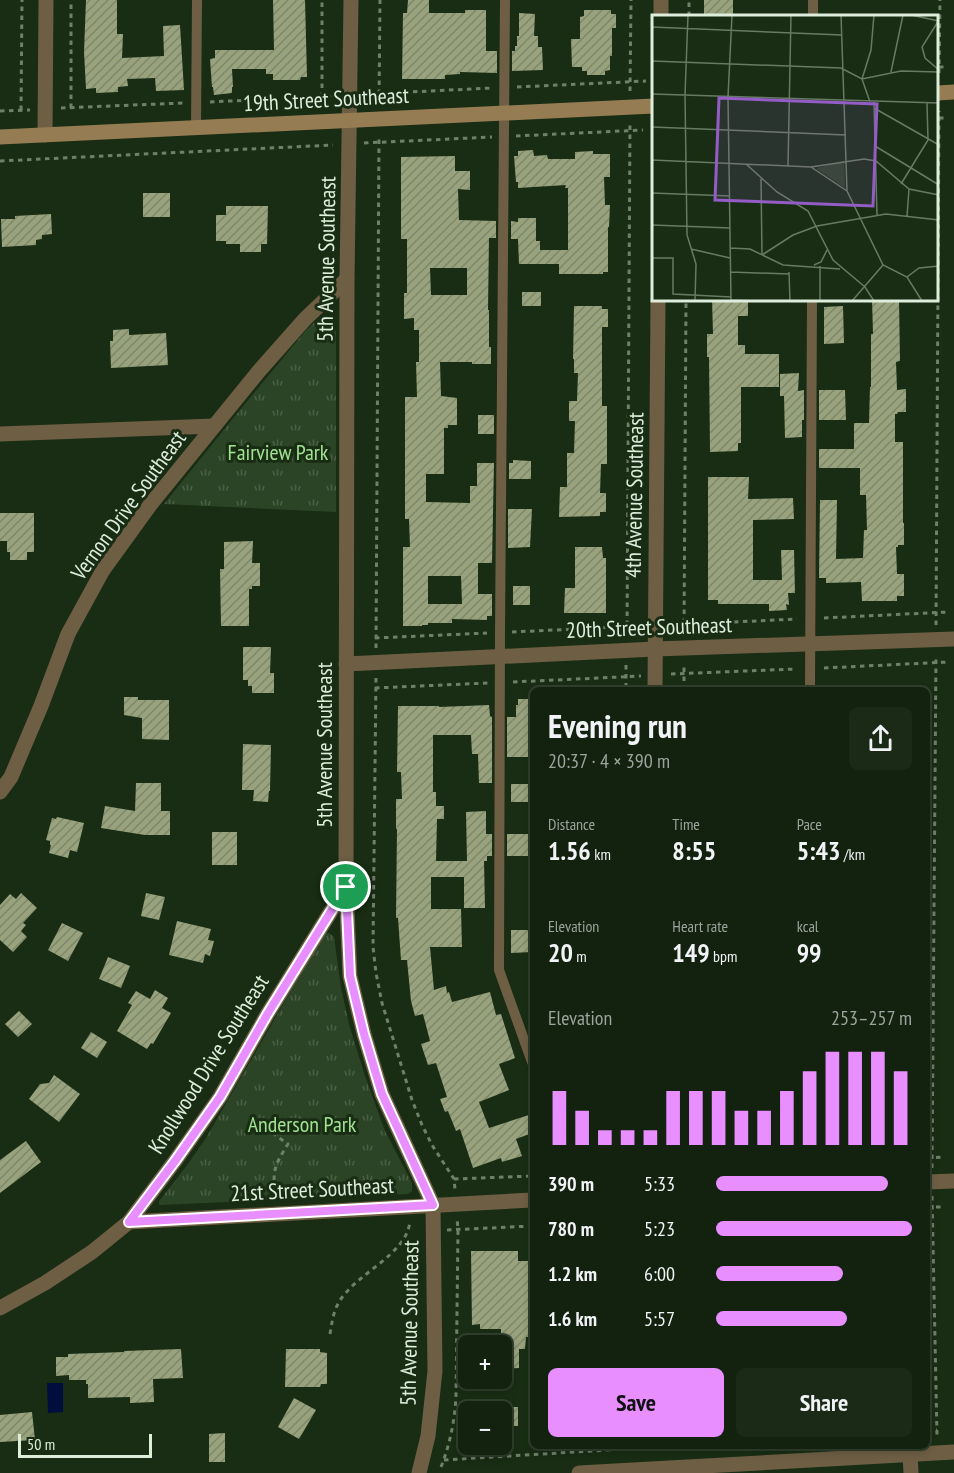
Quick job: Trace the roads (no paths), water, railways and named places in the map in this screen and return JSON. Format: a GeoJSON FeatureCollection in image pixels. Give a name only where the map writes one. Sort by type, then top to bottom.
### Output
{"type":"FeatureCollection","features":[{"type":"Feature","properties":{"kind":"main road"},"geometry":{"type":"LineString","coordinates":[[939,93],[954,92]]}},
{"type":"Feature","properties":{"kind":"main road","name":"19th Street Southeast"},"geometry":{"type":"LineString","coordinates":[[0,137],[652,106]]}},
{"type":"Feature","properties":{"kind":"street"},"geometry":{"type":"LineString","coordinates":[[45,135],[46,0]]}},
{"type":"Feature","properties":{"kind":"street","name":"5th Avenue Southeast"},"geometry":{"type":"LineString","coordinates":[[351,0],[347,279],[346,664],[346,887],[350,976],[382,1094],[433,1205],[435,1371],[428,1436],[419,1473]]}},
{"type":"Feature","properties":{"kind":"street"},"geometry":{"type":"LineString","coordinates":[[660,15],[661,0]]}},
{"type":"Feature","properties":{"kind":"street","name":"Vernon Drive Southeast"},"geometry":{"type":"LineString","coordinates":[[0,792],[11,777],[68,634],[103,570],[150,505],[214,426],[305,319],[347,279]]}},
{"type":"Feature","properties":{"kind":"street","name":"4th Avenue Southeast"},"geometry":{"type":"LineString","coordinates":[[655,687],[658,302]]}},
{"type":"Feature","properties":{"kind":"street"},"geometry":{"type":"LineString","coordinates":[[0,434],[214,426]]}},
{"type":"Feature","properties":{"kind":"street","name":"20th Street Southeast"},"geometry":{"type":"LineString","coordinates":[[346,664],[655,649],[954,639]]}},
{"type":"Feature","properties":{"kind":"street","name":"Knollwood Drive Southeast"},"geometry":{"type":"LineString","coordinates":[[0,1308],[45,1283],[92,1252],[129,1222],[220,1097],[268,1013],[346,887]]}},
{"type":"Feature","properties":{"kind":"street"},"geometry":{"type":"LineString","coordinates":[[930,1182],[954,1181]]}},
{"type":"Feature","properties":{"kind":"street","name":"21st Street Southeast"},"geometry":{"type":"LineString","coordinates":[[129,1222],[530,1200]]}},
{"type":"Feature","properties":{"kind":"street"},"geometry":{"type":"LineString","coordinates":[[579,1473],[740,1468],[954,1452]]}},
{"type":"Feature","properties":{"kind":"street"},"geometry":{"type":"LineString","coordinates":[[910,1454],[910,1473]]}},
{"type":"Feature","properties":{"kind":"lane"},"geometry":{"type":"LineString","coordinates":[[196,128],[197,0]]}},
{"type":"Feature","properties":{"kind":"lane"},"geometry":{"type":"LineString","coordinates":[[505,0],[499,970],[530,1056]]}},
{"type":"Feature","properties":{"kind":"lane"},"geometry":{"type":"LineString","coordinates":[[810,687],[812,302]]}},
{"type":"Feature","properties":{"kind":"park label","name":"Fairview Park"},"geometry":{"type":"Point","coordinates":[278,452]}},
{"type":"Feature","properties":{"kind":"park label","name":"Anderson Park"},"geometry":{"type":"Point","coordinates":[302,1124]}}]}
